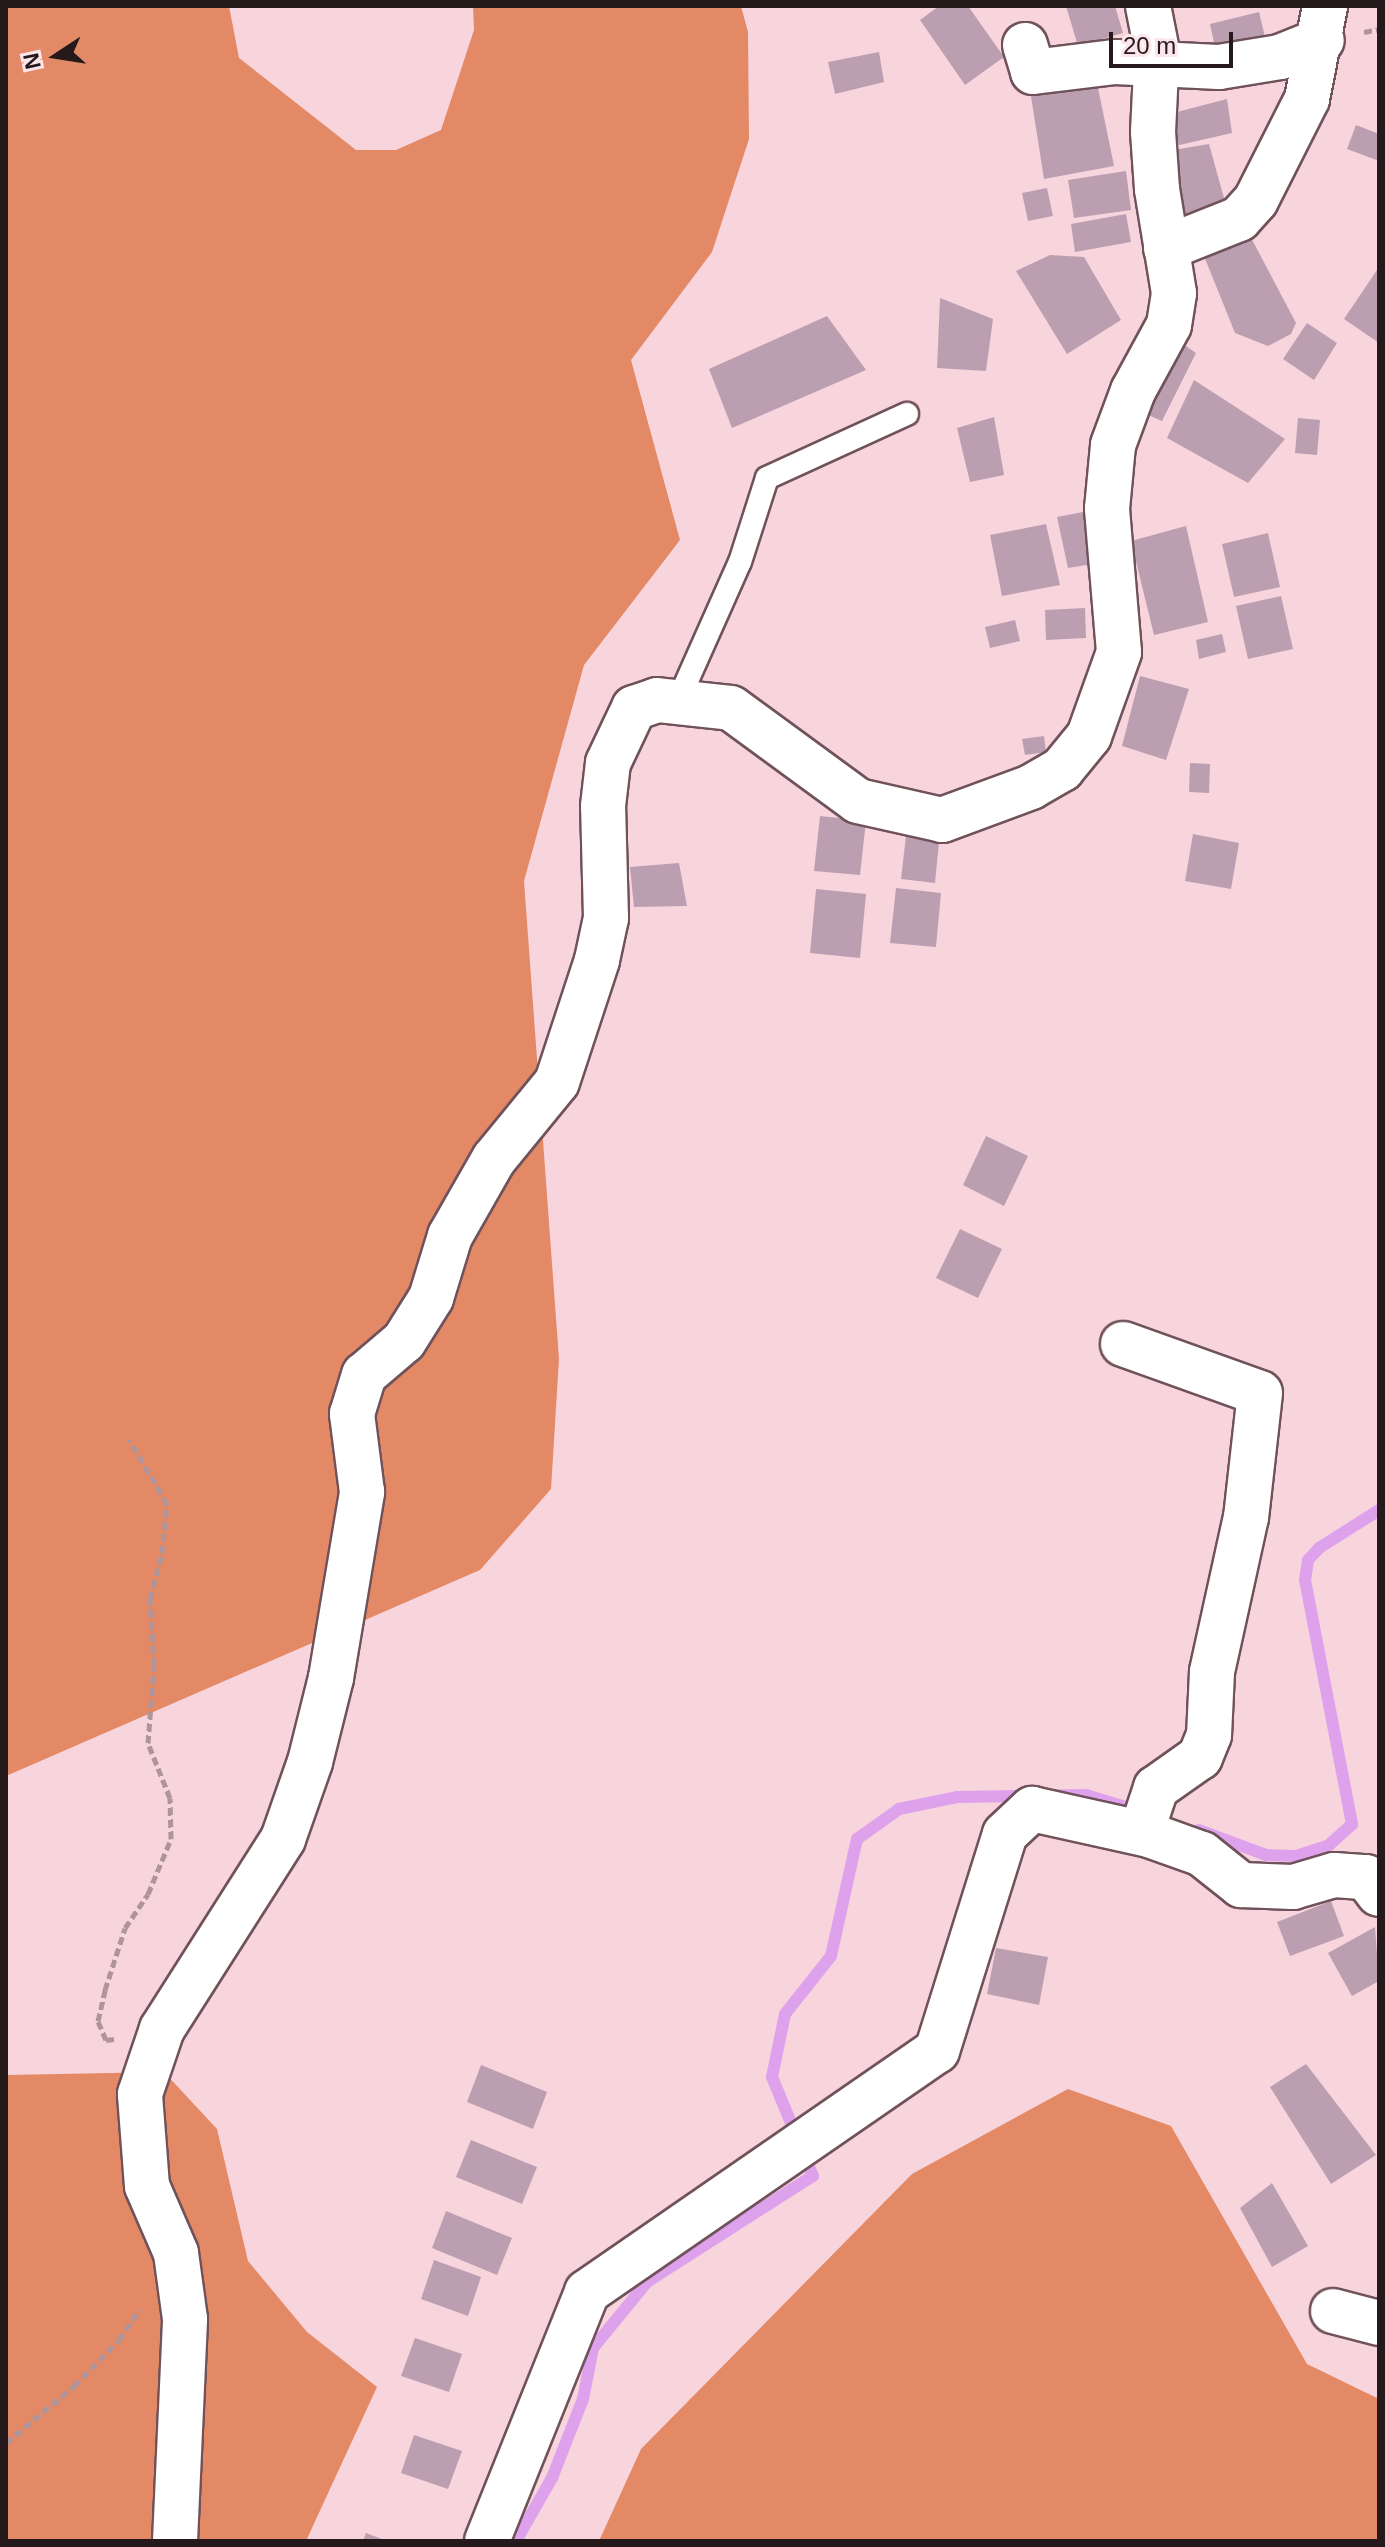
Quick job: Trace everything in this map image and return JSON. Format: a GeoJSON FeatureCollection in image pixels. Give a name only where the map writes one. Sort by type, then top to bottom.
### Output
{"type":"FeatureCollection","features":[{"type":"Feature","properties":{"kind":"street"},"geometry":{"type":"LineString","coordinates":[[175,2541],[185,2319],[176,2253],[147,2186],[140,2094],[162,2029],[283,1839],[310,1762],[331,1678],[362,1492],[352,1414],[364,1375],[404,1341],[431,1298],[450,1236],[494,1159],[557,1082],[606,918],[603,806],[608,763],[634,708],[678,701],[731,708],[794,750],[847,795],[906,814],[942,820],[1031,787],[1062,769],[1089,736],[1119,652],[1107,509],[1113,445],[1133,391],[1169,325],[1174,293],[1153,132],[1156,63],[1148,6]]}},
{"type":"Feature","properties":{"kind":"street"},"geometry":{"type":"LineString","coordinates":[[1025,45],[1033,72],[1156,63],[1219,67],[1280,57],[1323,23]]}},
{"type":"Feature","properties":{"kind":"street"},"geometry":{"type":"LineString","coordinates":[[1166,248],[1239,219],[1256,200],[1307,99],[1323,23]]}},
{"type":"Feature","properties":{"kind":"street"},"geometry":{"type":"LineString","coordinates":[[1123,1344],[1260,1393],[1246,1517],[1212,1672],[1209,1735],[1200,1757],[1156,1788],[1147,1819]]}},
{"type":"Feature","properties":{"kind":"street"},"geometry":{"type":"LineString","coordinates":[[487,2541],[587,2292],[802,2147],[937,2051],[1005,1834],[1032,1809],[1147,1819],[1202,1854],[1241,1885],[1293,1887],[1334,1875],[1375,1877]]}},
{"type":"Feature","properties":{"kind":"street"},"geometry":{"type":"LineString","coordinates":[[1333,2311],[1379,2323]]}},
{"type":"Feature","properties":{"kind":"lane"},"geometry":{"type":"LineString","coordinates":[[678,701],[740,562],[767,478],[907,414]]}},
{"type":"Feature","properties":{"kind":"path"},"geometry":{"type":"LineString","coordinates":[[119,2038],[106,2040],[98,2021],[105,1990],[125,1928],[148,1894],[171,1839],[170,1798],[148,1743],[154,1665],[150,1599],[167,1504],[129,1439]]}},
{"type":"Feature","properties":{"kind":"path"},"geometry":{"type":"LineString","coordinates":[[6,2443],[74,2386],[119,2340],[142,2306]]}},
{"type":"Feature","properties":{"kind":"shaded area"},"geometry":{"type":"Polygon","coordinates":[[[6,6],[229,6],[239,58],[356,150],[396,150],[441,130],[474,30],[473,6],[741,6],[748,32],[749,139],[712,252],[631,360],[680,540],[584,665],[524,881],[559,1359],[551,1489],[480,1570],[6,1776],[6,6]]]}},
{"type":"Feature","properties":{"kind":"shaded area"},"geometry":{"type":"Polygon","coordinates":[[[164,2072],[217,2129],[248,2261],[307,2332],[377,2387],[306,2541],[6,2541],[6,2075],[164,2072]]]}},
{"type":"Feature","properties":{"kind":"shaded area"},"geometry":{"type":"Polygon","coordinates":[[[1068,2089],[1171,2126],[1307,2364],[1379,2399],[1379,2541],[599,2541],[641,2449],[912,2174],[1068,2089]]]}},
{"type":"Feature","properties":{"kind":"building"},"geometry":{"type":"Polygon","coordinates":[[[939,6],[968,6],[1004,57],[965,85],[920,20],[939,6]]]}},
{"type":"Feature","properties":{"kind":"building"},"geometry":{"type":"Polygon","coordinates":[[[1066,6],[1115,6],[1123,33],[1078,46],[1066,6]]]}},
{"type":"Feature","properties":{"kind":"building"},"geometry":{"type":"Polygon","coordinates":[[[1259,12],[1266,41],[1216,52],[1210,24],[1259,12]]]}},
{"type":"Feature","properties":{"kind":"building"},"geometry":{"type":"Polygon","coordinates":[[[879,52],[884,82],[835,94],[828,62],[879,52]]]}},
{"type":"Feature","properties":{"kind":"building"},"geometry":{"type":"Polygon","coordinates":[[[1096,78],[1114,166],[1044,179],[1030,90],[1096,78]]]}},
{"type":"Feature","properties":{"kind":"building"},"geometry":{"type":"Polygon","coordinates":[[[1227,99],[1232,133],[1175,146],[1173,113],[1227,99]]]}},
{"type":"Feature","properties":{"kind":"building"},"geometry":{"type":"Polygon","coordinates":[[[1356,125],[1379,134],[1379,161],[1347,149],[1356,125]]]}},
{"type":"Feature","properties":{"kind":"building"},"geometry":{"type":"Polygon","coordinates":[[[1209,144],[1227,209],[1172,224],[1167,151],[1209,144]]]}},
{"type":"Feature","properties":{"kind":"building"},"geometry":{"type":"Polygon","coordinates":[[[1126,171],[1131,210],[1074,218],[1068,180],[1126,171]]]}},
{"type":"Feature","properties":{"kind":"building"},"geometry":{"type":"Polygon","coordinates":[[[1047,188],[1053,216],[1028,221],[1022,193],[1047,188]]]}},
{"type":"Feature","properties":{"kind":"building"},"geometry":{"type":"Polygon","coordinates":[[[1126,214],[1131,242],[1075,252],[1071,224],[1126,214]]]}},
{"type":"Feature","properties":{"kind":"building"},"geometry":{"type":"Polygon","coordinates":[[[1248,232],[1296,323],[1291,334],[1268,346],[1235,333],[1204,256],[1248,232]]]}},
{"type":"Feature","properties":{"kind":"building"},"geometry":{"type":"Polygon","coordinates":[[[1050,255],[1084,257],[1121,320],[1067,354],[1016,271],[1050,255]]]}},
{"type":"Feature","properties":{"kind":"building"},"geometry":{"type":"Polygon","coordinates":[[[1379,267],[1379,343],[1344,319],[1379,267]]]}},
{"type":"Feature","properties":{"kind":"building"},"geometry":{"type":"Polygon","coordinates":[[[940,298],[993,319],[986,371],[937,368],[940,298]]]}},
{"type":"Feature","properties":{"kind":"building"},"geometry":{"type":"Polygon","coordinates":[[[827,316],[866,370],[732,428],[709,369],[827,316]]]}},
{"type":"Feature","properties":{"kind":"building"},"geometry":{"type":"Polygon","coordinates":[[[1307,323],[1337,343],[1314,380],[1283,359],[1307,323]]]}},
{"type":"Feature","properties":{"kind":"building"},"geometry":{"type":"Polygon","coordinates":[[[1177,340],[1196,353],[1162,421],[1139,411],[1177,340]]]}},
{"type":"Feature","properties":{"kind":"building"},"geometry":{"type":"Polygon","coordinates":[[[1194,380],[1285,439],[1248,483],[1167,438],[1194,380]]]}},
{"type":"Feature","properties":{"kind":"building"},"geometry":{"type":"Polygon","coordinates":[[[994,417],[1004,475],[970,482],[957,428],[994,417]]]}},
{"type":"Feature","properties":{"kind":"building"},"geometry":{"type":"Polygon","coordinates":[[[1298,418],[1320,420],[1317,455],[1295,453],[1298,418]]]}},
{"type":"Feature","properties":{"kind":"building"},"geometry":{"type":"Polygon","coordinates":[[[1083,512],[1093,564],[1068,568],[1057,517],[1083,512]]]}},
{"type":"Feature","properties":{"kind":"building"},"geometry":{"type":"Polygon","coordinates":[[[1046,524],[1060,585],[1002,596],[990,535],[1046,524]]]}},
{"type":"Feature","properties":{"kind":"building"},"geometry":{"type":"Polygon","coordinates":[[[1186,526],[1208,622],[1154,635],[1131,541],[1186,526]]]}},
{"type":"Feature","properties":{"kind":"building"},"geometry":{"type":"Polygon","coordinates":[[[1268,533],[1280,587],[1234,597],[1222,544],[1268,533]]]}},
{"type":"Feature","properties":{"kind":"building"},"geometry":{"type":"Polygon","coordinates":[[[1281,596],[1293,649],[1248,659],[1236,606],[1281,596]]]}},
{"type":"Feature","properties":{"kind":"building"},"geometry":{"type":"Polygon","coordinates":[[[1085,608],[1086,638],[1046,640],[1045,610],[1085,608]]]}},
{"type":"Feature","properties":{"kind":"building"},"geometry":{"type":"Polygon","coordinates":[[[1015,620],[1020,641],[990,648],[985,627],[1015,620]]]}},
{"type":"Feature","properties":{"kind":"building"},"geometry":{"type":"Polygon","coordinates":[[[1222,634],[1226,652],[1199,659],[1196,640],[1222,634]]]}},
{"type":"Feature","properties":{"kind":"building"},"geometry":{"type":"Polygon","coordinates":[[[1140,676],[1189,689],[1166,760],[1122,746],[1140,676]]]}},
{"type":"Feature","properties":{"kind":"building"},"geometry":{"type":"Polygon","coordinates":[[[1044,736],[1046,752],[1025,755],[1022,739],[1044,736]]]}},
{"type":"Feature","properties":{"kind":"building"},"geometry":{"type":"Polygon","coordinates":[[[1190,763],[1210,764],[1209,793],[1189,792],[1190,763]]]}},
{"type":"Feature","properties":{"kind":"building"},"geometry":{"type":"Polygon","coordinates":[[[820,816],[866,821],[860,875],[814,871],[820,816]]]}},
{"type":"Feature","properties":{"kind":"building"},"geometry":{"type":"Polygon","coordinates":[[[907,827],[940,832],[935,883],[901,879],[907,827]]]}},
{"type":"Feature","properties":{"kind":"building"},"geometry":{"type":"Polygon","coordinates":[[[1193,834],[1239,843],[1231,889],[1185,881],[1193,834]]]}},
{"type":"Feature","properties":{"kind":"building"},"geometry":{"type":"Polygon","coordinates":[[[679,863],[687,906],[634,907],[630,867],[679,863]]]}},
{"type":"Feature","properties":{"kind":"building"},"geometry":{"type":"Polygon","coordinates":[[[896,888],[941,893],[936,947],[890,943],[896,888]]]}},
{"type":"Feature","properties":{"kind":"building"},"geometry":{"type":"Polygon","coordinates":[[[816,889],[866,894],[860,958],[810,953],[816,889]]]}},
{"type":"Feature","properties":{"kind":"building"},"geometry":{"type":"Polygon","coordinates":[[[986,1136],[1028,1156],[1004,1206],[963,1185],[986,1136]]]}},
{"type":"Feature","properties":{"kind":"building"},"geometry":{"type":"Polygon","coordinates":[[[960,1229],[1002,1249],[978,1298],[936,1278],[960,1229]]]}},
{"type":"Feature","properties":{"kind":"building"},"geometry":{"type":"Polygon","coordinates":[[[1331,1901],[1344,1936],[1290,1956],[1277,1922],[1331,1901]]]}},
{"type":"Feature","properties":{"kind":"building"},"geometry":{"type":"Polygon","coordinates":[[[1375,1927],[1379,1981],[1352,1996],[1328,1953],[1375,1927]]]}},
{"type":"Feature","properties":{"kind":"building"},"geometry":{"type":"Polygon","coordinates":[[[996,1948],[1048,1957],[1039,2005],[987,1994],[996,1948]]]}},
{"type":"Feature","properties":{"kind":"building"},"geometry":{"type":"Polygon","coordinates":[[[1306,2064],[1376,2155],[1331,2184],[1270,2087],[1306,2064]]]}},
{"type":"Feature","properties":{"kind":"building"},"geometry":{"type":"Polygon","coordinates":[[[481,2065],[547,2092],[533,2129],[467,2102],[481,2065]]]}},
{"type":"Feature","properties":{"kind":"building"},"geometry":{"type":"Polygon","coordinates":[[[471,2140],[537,2167],[522,2204],[456,2177],[471,2140]]]}},
{"type":"Feature","properties":{"kind":"building"},"geometry":{"type":"Polygon","coordinates":[[[1272,2183],[1308,2246],[1272,2267],[1240,2208],[1272,2183]]]}},
{"type":"Feature","properties":{"kind":"building"},"geometry":{"type":"Polygon","coordinates":[[[446,2211],[512,2238],[497,2275],[432,2248],[446,2211]]]}},
{"type":"Feature","properties":{"kind":"building"},"geometry":{"type":"Polygon","coordinates":[[[434,2260],[481,2277],[468,2316],[421,2299],[434,2260]]]}},
{"type":"Feature","properties":{"kind":"building"},"geometry":{"type":"Polygon","coordinates":[[[415,2338],[462,2354],[449,2392],[401,2376],[415,2338]]]}},
{"type":"Feature","properties":{"kind":"building"},"geometry":{"type":"Polygon","coordinates":[[[414,2435],[462,2451],[448,2489],[401,2473],[414,2435]]]}},
{"type":"Feature","properties":{"kind":"building"},"geometry":{"type":"Polygon","coordinates":[[[366,2533],[387,2541],[363,2541],[366,2533]]]}},
{"type":"Feature","properties":{"kind":"waterway"},"geometry":{"type":"LineString","coordinates":[[1199,1830],[1266,1855],[1296,1856],[1329,1845],[1352,1824],[1305,1580],[1308,1560],[1319,1548],[1379,1510]]}},
{"type":"Feature","properties":{"kind":"waterway"},"geometry":{"type":"LineString","coordinates":[[516,2541],[552,2478],[583,2399],[593,2348],[647,2282],[813,2176],[772,2077],[785,2014],[831,1956],[857,1839],[899,1809],[957,1797],[1086,1795],[1139,1811]]}}]}
